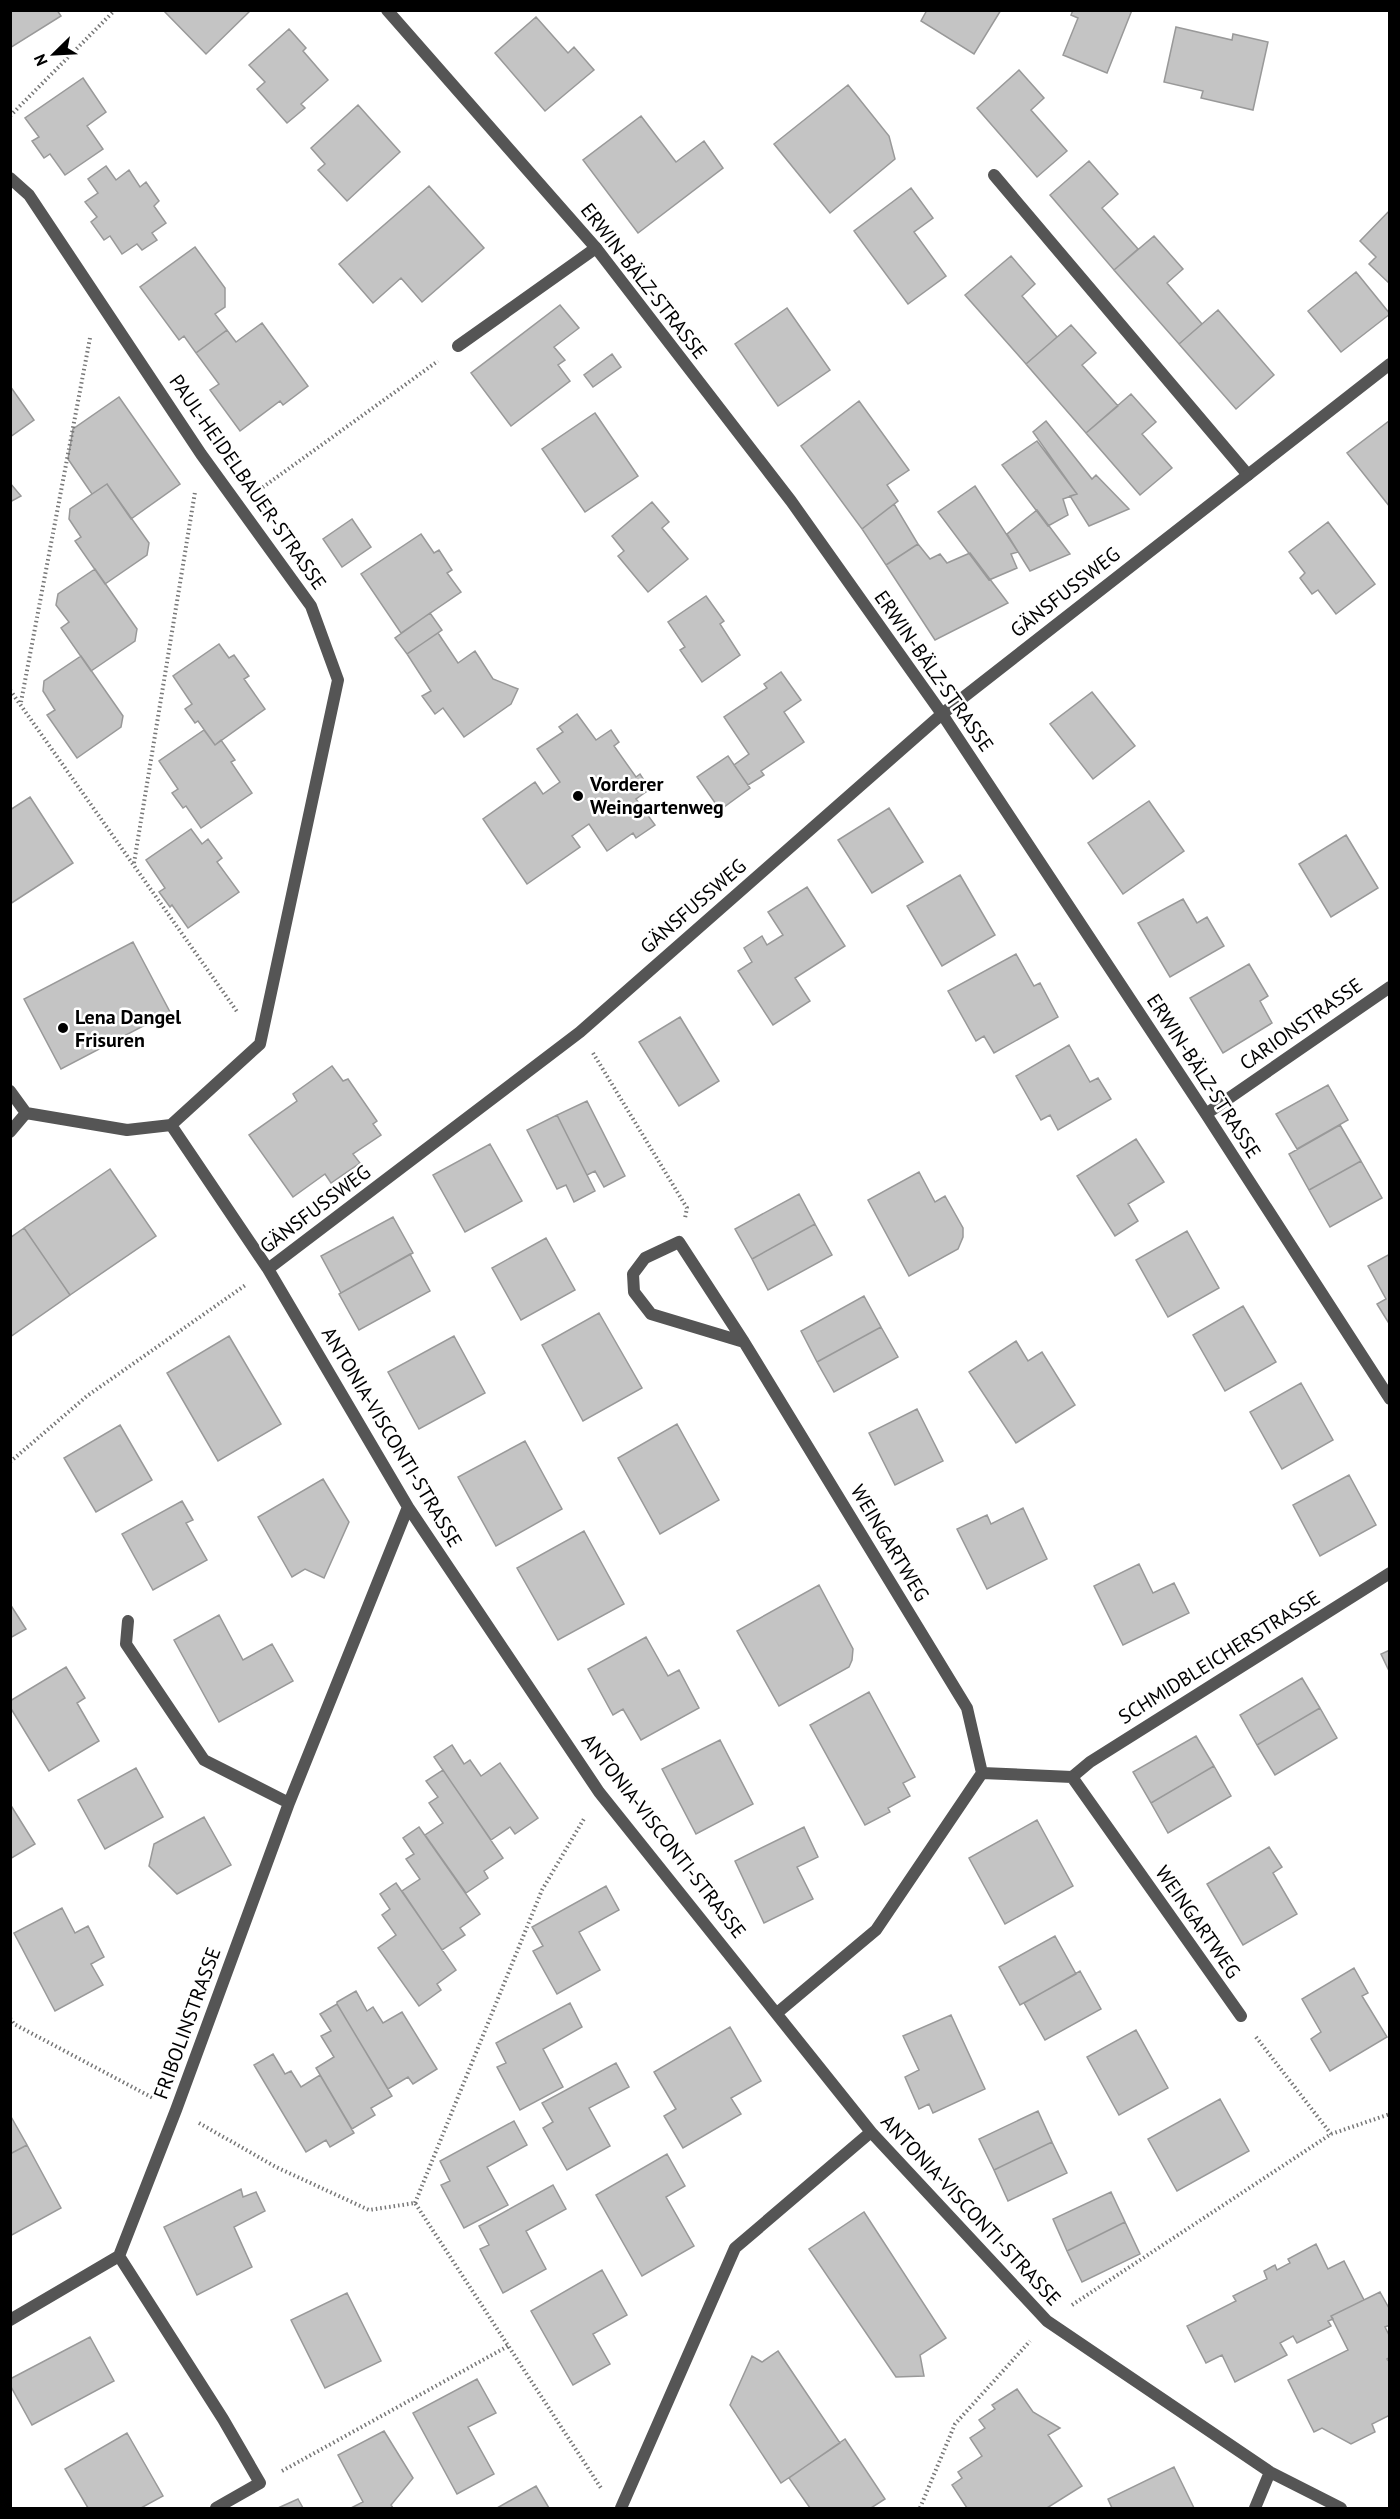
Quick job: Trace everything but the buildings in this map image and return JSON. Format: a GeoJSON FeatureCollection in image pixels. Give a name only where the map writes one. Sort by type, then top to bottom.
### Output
{"type":"FeatureCollection","features":[{"type":"Feature","properties":{"kind":"street","name":"ERWIN-BÄLZ-STRASSE"},"geometry":{"type":"LineString","coordinates":[[387,10],[596,248],[791,501],[942,714],[1206,1114],[1389,1399]]}},
{"type":"Feature","properties":{"kind":"street"},"geometry":{"type":"LineString","coordinates":[[994,175],[1248,475]]}},
{"type":"Feature","properties":{"kind":"street","name":"PAUL-HEIDELBAUER-STRASSE"},"geometry":{"type":"LineString","coordinates":[[10,178],[29,195],[201,454],[311,606],[338,680],[260,1044]]}},
{"type":"Feature","properties":{"kind":"street"},"geometry":{"type":"LineString","coordinates":[[458,346],[596,248]]}},
{"type":"Feature","properties":{"kind":"street","name":"GÄNSFUSSWEG"},"geometry":{"type":"LineString","coordinates":[[268,1269],[580,1032],[942,714],[1389,364]]}},
{"type":"Feature","properties":{"kind":"street","name":"CARIONSTRASSE"},"geometry":{"type":"LineString","coordinates":[[1206,1114],[1389,987]]}},
{"type":"Feature","properties":{"kind":"street"},"geometry":{"type":"LineString","coordinates":[[10,1091],[26,1113],[127,1130],[171,1125],[260,1044]]}},
{"type":"Feature","properties":{"kind":"street"},"geometry":{"type":"LineString","coordinates":[[10,1132],[26,1113]]}},
{"type":"Feature","properties":{"kind":"street","name":"ANTONIA-VISCONTI-STRASSE"},"geometry":{"type":"LineString","coordinates":[[171,1125],[268,1269],[408,1507],[599,1792],[871,2132],[1047,2321],[1270,2472],[1341,2508]]}},
{"type":"Feature","properties":{"kind":"street"},"geometry":{"type":"LineString","coordinates":[[679,1242],[645,1258],[633,1274],[634,1292],[651,1314],[744,1342]]}},
{"type":"Feature","properties":{"kind":"street","name":"WEINGARTWEG"},"geometry":{"type":"LineString","coordinates":[[679,1242],[744,1342],[967,1708],[982,1773]]}},
{"type":"Feature","properties":{"kind":"street","name":"FRIBOLINSTRASSE"},"geometry":{"type":"LineString","coordinates":[[119,2256],[176,2110],[289,1803],[408,1507]]}},
{"type":"Feature","properties":{"kind":"street","name":"SCHMIDBLEICHERSTRASSE"},"geometry":{"type":"LineString","coordinates":[[1072,1777],[1090,1762],[1389,1573]]}},
{"type":"Feature","properties":{"kind":"street"},"geometry":{"type":"LineString","coordinates":[[128,1621],[126,1644],[204,1760],[289,1803]]}},
{"type":"Feature","properties":{"kind":"street"},"geometry":{"type":"LineString","coordinates":[[777,2013],[876,1930],[982,1773],[1072,1777]]}},
{"type":"Feature","properties":{"kind":"street","name":"WEINGARTWEG"},"geometry":{"type":"LineString","coordinates":[[1072,1777],[1241,2016]]}},
{"type":"Feature","properties":{"kind":"street"},"geometry":{"type":"LineString","coordinates":[[621,2508],[735,2248],[871,2132]]}},
{"type":"Feature","properties":{"kind":"street"},"geometry":{"type":"LineString","coordinates":[[10,2320],[119,2256],[223,2418],[260,2483],[216,2508]]}},
{"type":"Feature","properties":{"kind":"street"},"geometry":{"type":"LineString","coordinates":[[1255,2508],[1270,2472]]}},
{"type":"Feature","properties":{"kind":"path"},"geometry":{"type":"LineString","coordinates":[[10,116],[115,10]]}},
{"type":"Feature","properties":{"kind":"path"},"geometry":{"type":"LineString","coordinates":[[21,702],[98,296]]}},
{"type":"Feature","properties":{"kind":"path"},"geometry":{"type":"LineString","coordinates":[[237,505],[458,346]]}},
{"type":"Feature","properties":{"kind":"path"},"geometry":{"type":"LineString","coordinates":[[134,864],[201,454]]}},
{"type":"Feature","properties":{"kind":"path"},"geometry":{"type":"LineString","coordinates":[[10,690],[21,702],[260,1044]]}},
{"type":"Feature","properties":{"kind":"path"},"geometry":{"type":"LineString","coordinates":[[580,1032],[687,1208],[679,1242]]}},
{"type":"Feature","properties":{"kind":"path","name":"GÄNSFUSSWEG"},"geometry":{"type":"LineString","coordinates":[[10,1462],[87,1396],[268,1269]]}},
{"type":"Feature","properties":{"kind":"path"},"geometry":{"type":"LineString","coordinates":[[415,2203],[542,1890],[599,1792]]}},
{"type":"Feature","properties":{"kind":"path"},"geometry":{"type":"LineString","coordinates":[[1241,2016],[1331,2134]]}},
{"type":"Feature","properties":{"kind":"path"},"geometry":{"type":"LineString","coordinates":[[10,2018],[14,2024],[176,2110],[276,2167],[369,2210],[415,2203]]}},
{"type":"Feature","properties":{"kind":"path"},"geometry":{"type":"LineString","coordinates":[[920,2508],[955,2424],[1047,2321],[1331,2134],[1389,2114]]}},
{"type":"Feature","properties":{"kind":"path"},"geometry":{"type":"LineString","coordinates":[[415,2203],[510,2345],[602,2489]]}},
{"type":"Feature","properties":{"kind":"path"},"geometry":{"type":"LineString","coordinates":[[260,2483],[510,2345]]}},
{"type":"Feature","properties":{"kind":"place","name":"Vorderer Weingartenweg"},"geometry":{"type":"Point","coordinates":[578,796]}},
{"type":"Feature","properties":{"kind":"place","name":"Lena Dangel Frisuren"},"geometry":{"type":"Point","coordinates":[63,1028]}}]}
